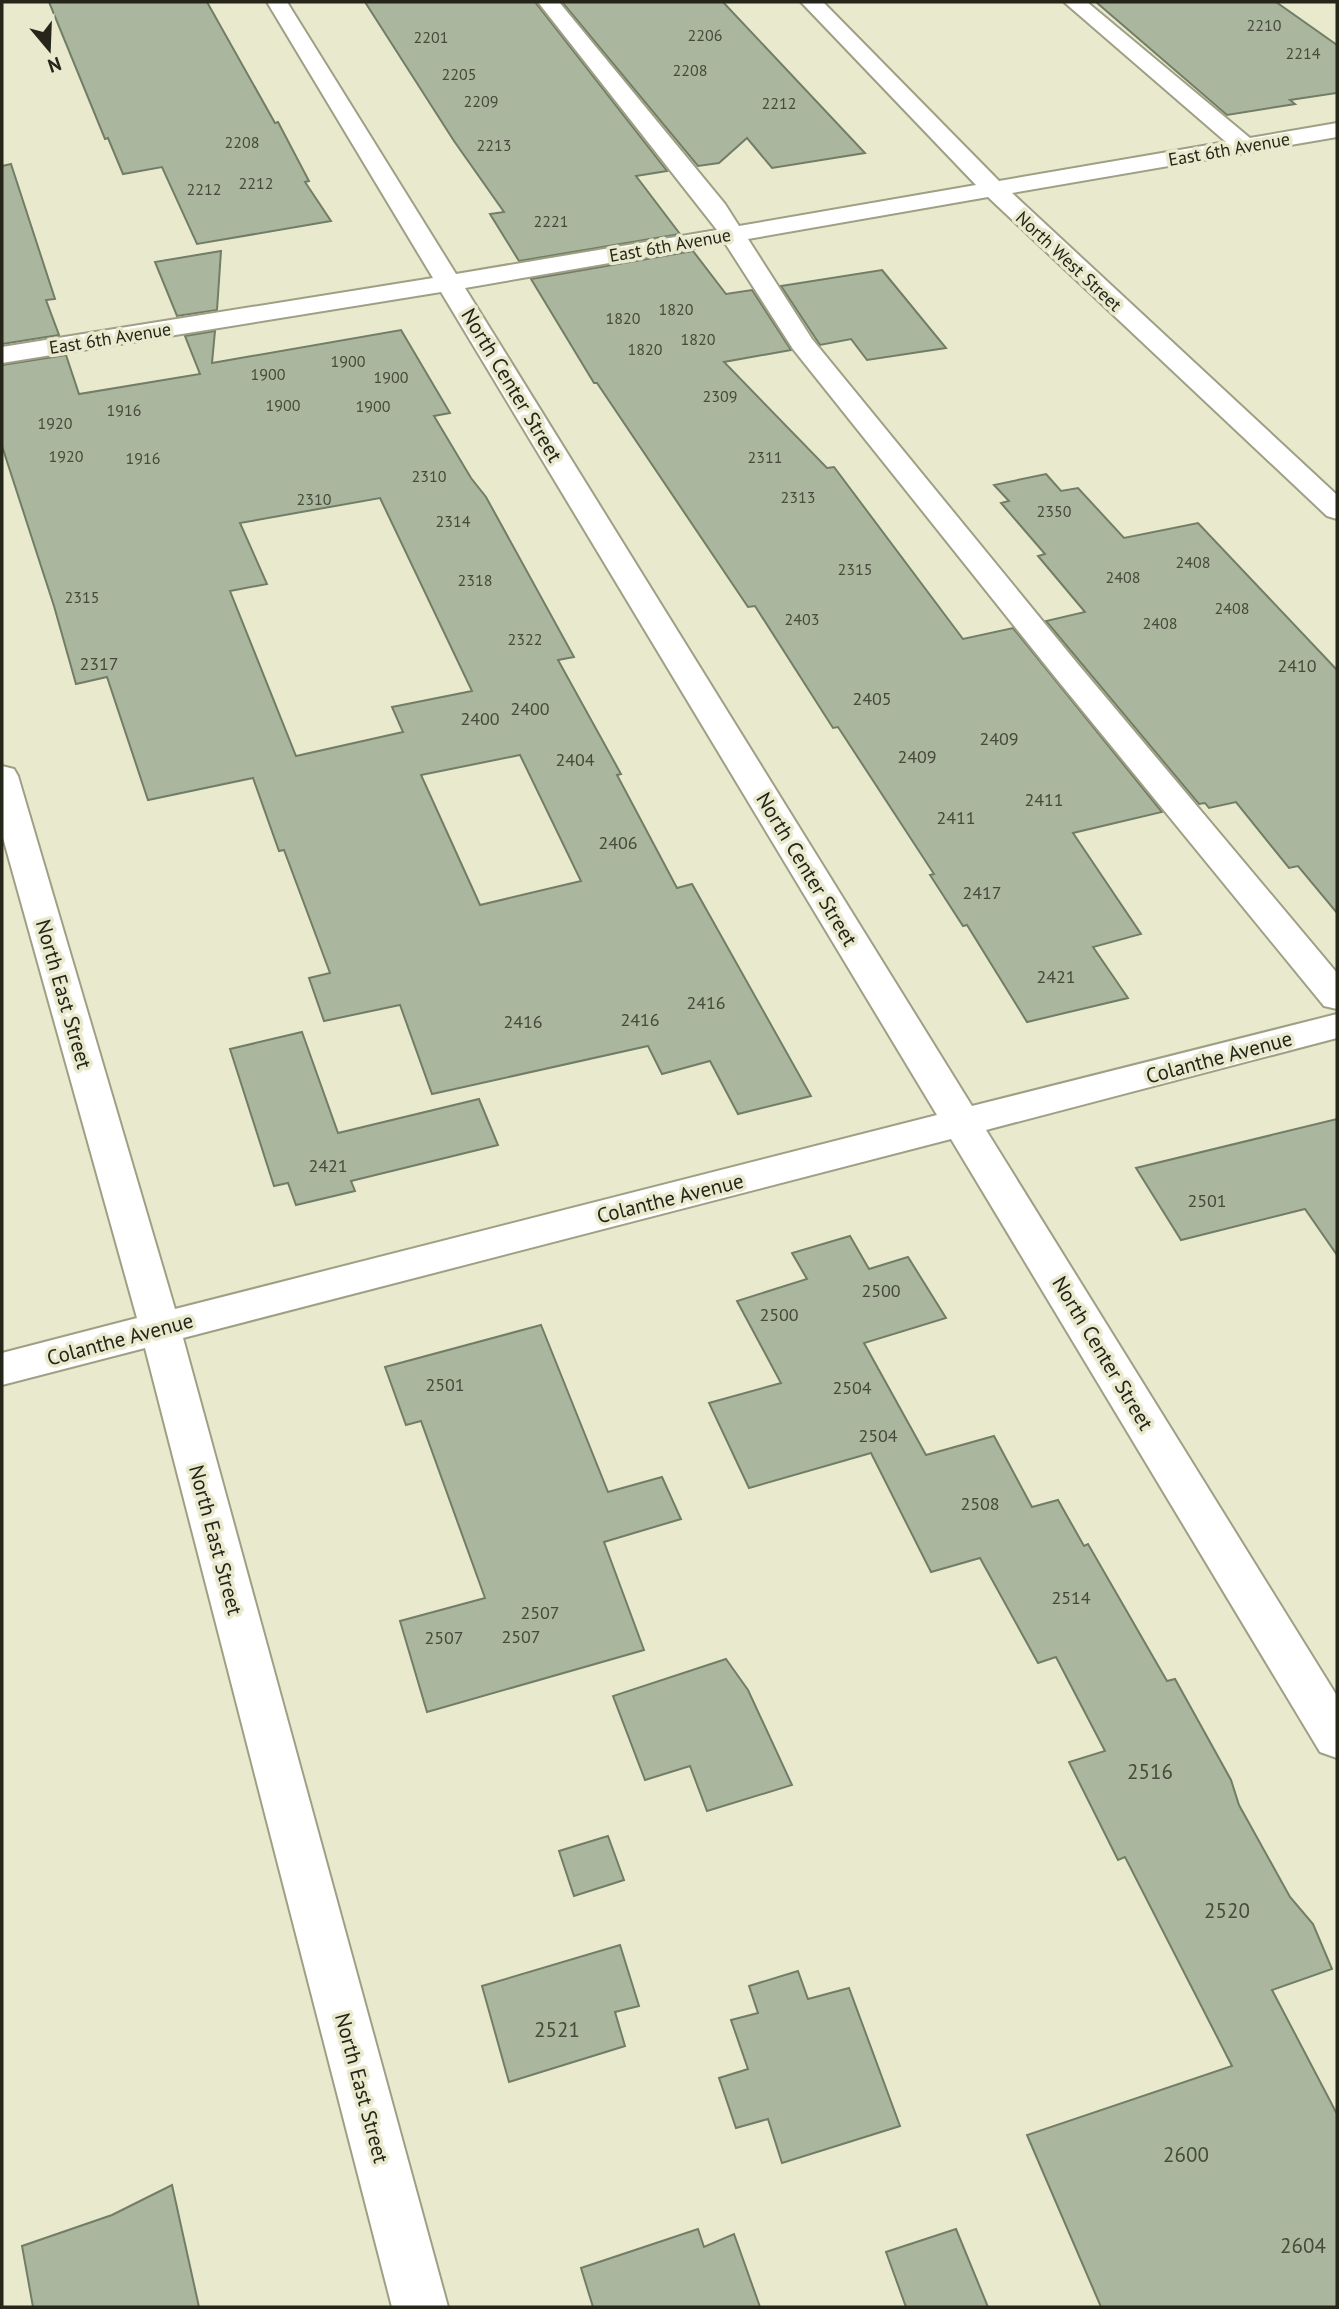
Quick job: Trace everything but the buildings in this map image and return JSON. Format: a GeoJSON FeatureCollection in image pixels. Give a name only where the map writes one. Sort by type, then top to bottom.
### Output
{"type":"FeatureCollection","features":[{"type":"Feature","properties":{"kind":"street","name":"North Center Street"},"geometry":{"type":"LineString","coordinates":[[277,2],[1337,1737]]}},
{"type":"Feature","properties":{"kind":"street"},"geometry":{"type":"LineString","coordinates":[[548,2],[716,209],[802,343],[1066,670],[1337,997]]}},
{"type":"Feature","properties":{"kind":"street","name":"North West Street"},"geometry":{"type":"LineString","coordinates":[[811,2],[994,190],[1337,510]]}},
{"type":"Feature","properties":{"kind":"street"},"geometry":{"type":"LineString","coordinates":[[1074,2],[1245,146]]}},
{"type":"Feature","properties":{"kind":"street","name":"East 6th Avenue"},"geometry":{"type":"LineString","coordinates":[[2,355],[450,283],[1337,130]]}},
{"type":"Feature","properties":{"kind":"street","name":"North East Street"},"geometry":{"type":"LineString","coordinates":[[2,776],[160,1328],[420,2307]]}},
{"type":"Feature","properties":{"kind":"street","name":"Colanthe Avenue"},"geometry":{"type":"LineString","coordinates":[[2,1370],[1337,1026]]}}]}
